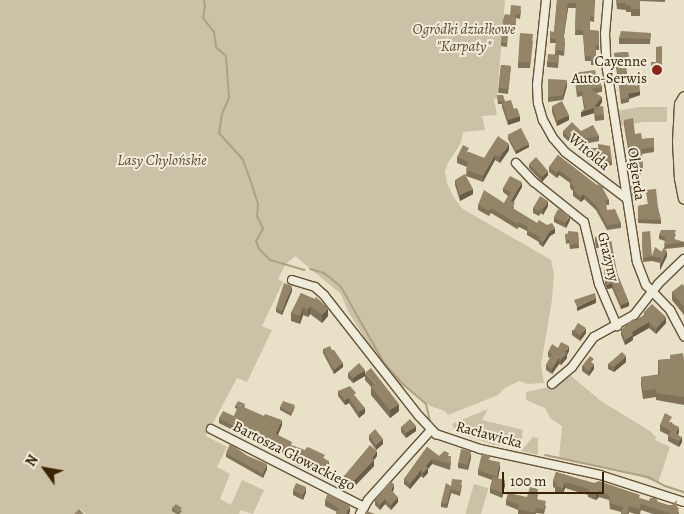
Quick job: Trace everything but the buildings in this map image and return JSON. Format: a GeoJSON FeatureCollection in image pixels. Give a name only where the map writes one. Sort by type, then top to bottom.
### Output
{"type":"FeatureCollection","features":[{"type":"Feature","properties":{"kind":"main road"},"geometry":{"type":"LineString","coordinates":[[684,97],[680,104],[678,140],[680,178],[684,198]]}},
{"type":"Feature","properties":{"kind":"street","name":"Witolda"},"geometry":{"type":"LineString","coordinates":[[546,0],[537,84],[542,120],[553,138],[565,152],[626,198]]}},
{"type":"Feature","properties":{"kind":"street","name":"Olgierda"},"geometry":{"type":"LineString","coordinates":[[608,0],[605,34],[606,69],[638,268],[644,282],[673,314],[684,336]]}},
{"type":"Feature","properties":{"kind":"street","name":"Grażyny"},"geometry":{"type":"LineString","coordinates":[[516,163],[534,182],[584,222],[599,284],[617,326]]}},
{"type":"Feature","properties":{"kind":"street"},"geometry":{"type":"LineString","coordinates":[[552,384],[572,367],[594,337],[634,315],[652,291],[684,259]]}},
{"type":"Feature","properties":{"kind":"street","name":"Racławicka"},"geometry":{"type":"LineString","coordinates":[[292,280],[315,287],[324,294],[431,430],[462,444],[600,475],[684,502]]}},
{"type":"Feature","properties":{"kind":"street","name":"Bartosza Głowackiego"},"geometry":{"type":"LineString","coordinates":[[211,429],[362,510]]}},
{"type":"Feature","properties":{"kind":"street"},"geometry":{"type":"LineString","coordinates":[[362,510],[431,430]]}},
{"type":"Feature","properties":{"kind":"green space","name":"Lasy Chylońskie"},"geometry":{"type":"Polygon","coordinates":[[[0,0],[505,0],[497,98],[494,99],[497,115],[482,116],[485,130],[463,132],[461,143],[448,163],[445,172],[447,183],[454,198],[463,209],[551,260],[554,274],[552,300],[541,365],[544,383],[528,384],[519,381],[505,388],[498,395],[448,415],[445,411],[430,406],[397,382],[364,337],[348,311],[341,294],[295,256],[285,265],[278,279],[283,282],[262,326],[272,330],[247,382],[237,378],[206,436],[227,447],[217,467],[230,474],[220,499],[231,505],[242,480],[264,490],[253,514],[241,510],[239,514],[86,514],[80,509],[75,514],[0,514],[0,0]]]}},
{"type":"Feature","properties":{"kind":"green space"},"geometry":{"type":"Polygon","coordinates":[[[639,107],[667,107],[667,122],[643,122],[619,126],[616,111],[639,107]]]}},
{"type":"Feature","properties":{"kind":"green space"},"geometry":{"type":"Polygon","coordinates":[[[570,375],[601,401],[650,431],[656,437],[655,440],[670,447],[658,483],[629,472],[559,459],[562,426],[550,418],[545,408],[526,400],[526,392],[553,386],[570,375]]]}},
{"type":"Feature","properties":{"kind":"green space"},"geometry":{"type":"Polygon","coordinates":[[[488,409],[482,420],[523,430],[521,446],[494,445],[456,432],[452,424],[488,409]]]}},
{"type":"Feature","properties":{"kind":"green space"},"geometry":{"type":"Polygon","coordinates":[[[533,437],[538,438],[538,455],[521,451],[533,437]]]}},
{"type":"Feature","properties":{"kind":"green space"},"geometry":{"type":"Polygon","coordinates":[[[474,484],[488,488],[481,514],[465,514],[474,484]]]}},
{"type":"Feature","properties":{"kind":"waterway"},"geometry":{"type":"LineString","coordinates":[[204,0],[203,18],[214,32],[216,47],[226,56],[229,98],[222,114],[219,133],[243,160],[250,179],[258,203],[257,216],[263,229],[256,241],[259,249],[270,260],[305,270]]}},
{"type":"Feature","properties":{"kind":"waterway"},"geometry":{"type":"LineString","coordinates":[[310,269],[324,273],[341,287],[384,363],[403,384],[426,404],[430,422]]}},
{"type":"Feature","properties":{"kind":"waterway"},"geometry":{"type":"LineString","coordinates":[[545,455],[648,477],[665,486],[684,492]]}},
{"type":"Feature","properties":{"kind":"place","name":"Cayenne Auto-Serwis"},"geometry":{"type":"Point","coordinates":[657,70]}},
{"type":"Feature","properties":{"kind":"park label","name":"Ogródki działkowe \"Karpaty\""},"geometry":{"type":"Point","coordinates":[464,38]}}]}
